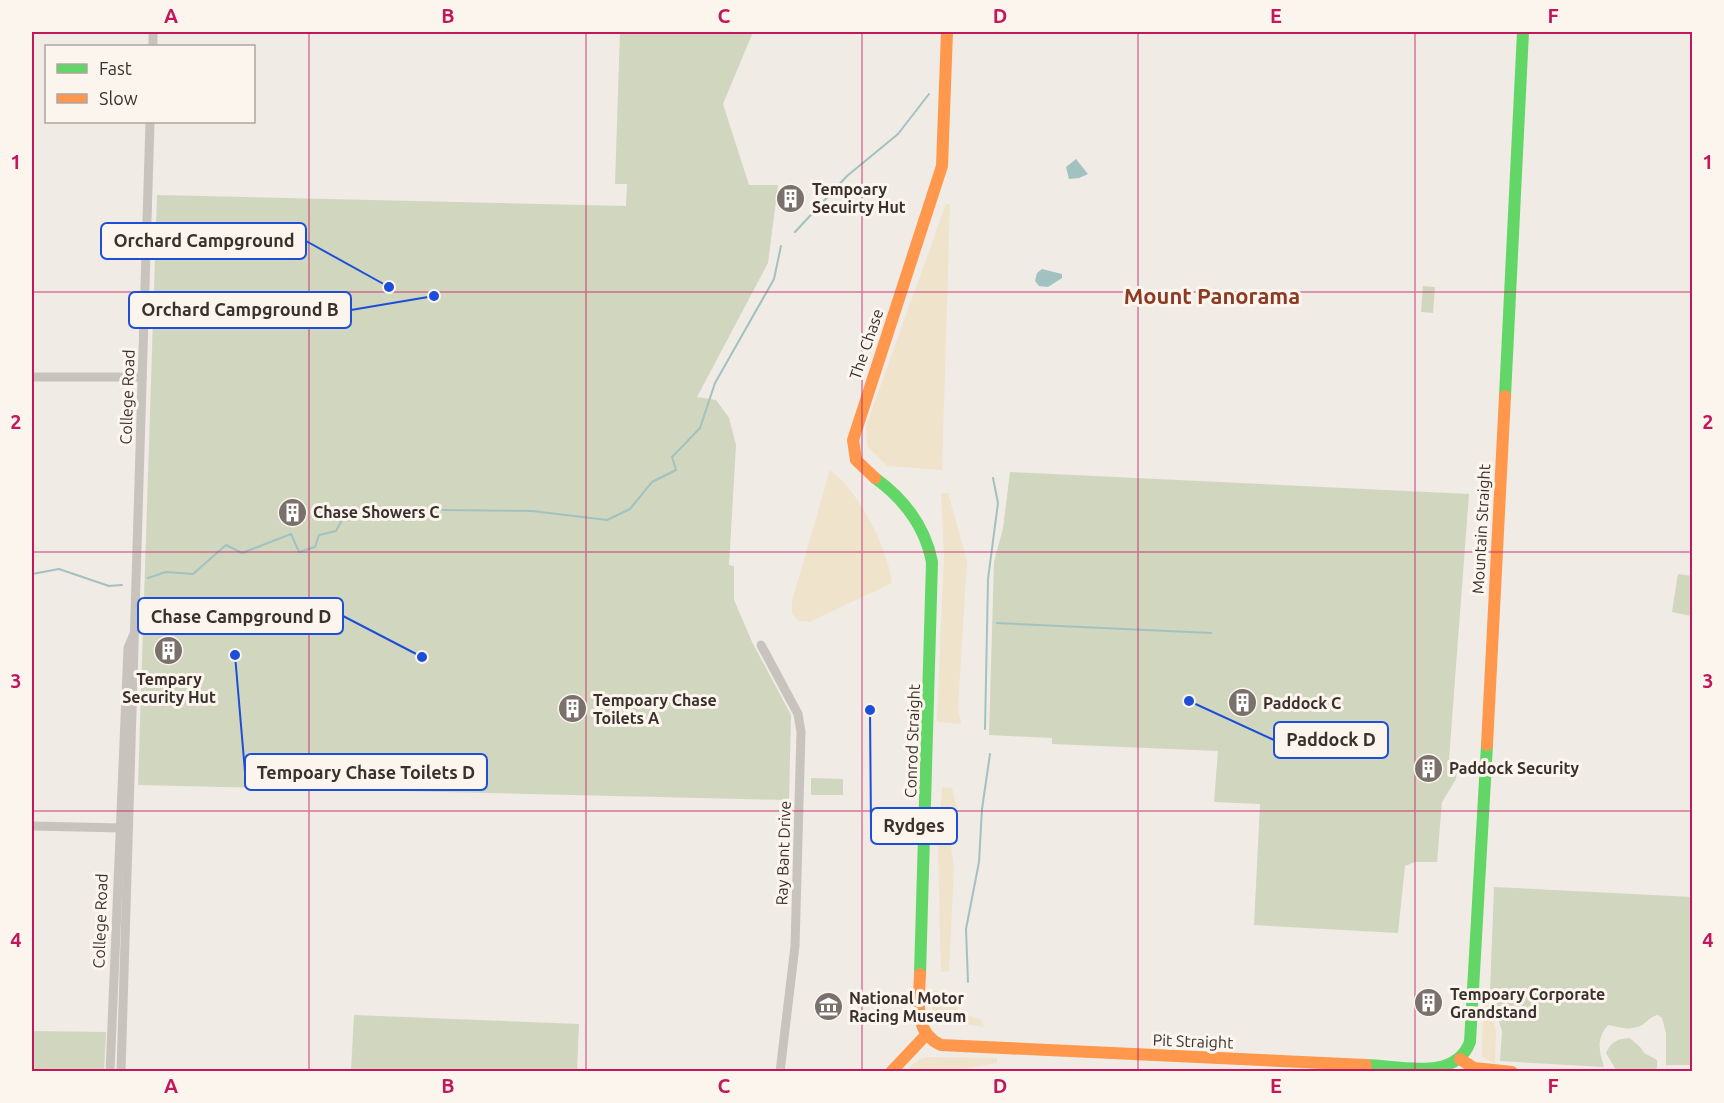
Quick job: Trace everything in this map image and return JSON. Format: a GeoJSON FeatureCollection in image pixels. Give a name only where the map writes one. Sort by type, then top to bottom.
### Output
{"type":"FeatureCollection","features":[{"type":"Feature","properties":{"kind":"street","name":"The Chase"},"geometry":{"type":"LineString","coordinates":[[932,562],[924,534],[915,517],[902,501],[861,467],[854,456],[852,446],[855,429],[939,179],[945,112],[947,32]]}},
{"type":"Feature","properties":{"kind":"street","name":"Mountain Straight"},"geometry":{"type":"LineString","coordinates":[[1460,1059],[1471,1045],[1473,1028],[1523,32]]}},
{"type":"Feature","properties":{"kind":"street","name":"College Road"},"geometry":{"type":"LineString","coordinates":[[110,1071],[118,828],[128,648],[132,636],[150,123]]}},
{"type":"Feature","properties":{"kind":"street"},"geometry":{"type":"LineString","coordinates":[[32,377],[142,377]]}},
{"type":"Feature","properties":{"kind":"street","name":"Conrod Straight"},"geometry":{"type":"LineString","coordinates":[[925,1036],[919,1021],[932,562]]}},
{"type":"Feature","properties":{"kind":"street","name":"College Road"},"geometry":{"type":"LineString","coordinates":[[121,1071],[136,649],[132,636]]}},
{"type":"Feature","properties":{"kind":"street","name":"Ray Bant Drive"},"geometry":{"type":"LineString","coordinates":[[761,645],[790,696],[798,714],[801,732],[795,946],[780,1071]]}},
{"type":"Feature","properties":{"kind":"street"},"geometry":{"type":"LineString","coordinates":[[122,771],[132,772]]}},
{"type":"Feature","properties":{"kind":"street"},"geometry":{"type":"LineString","coordinates":[[32,826],[130,829]]}},
{"type":"Feature","properties":{"kind":"street"},"geometry":{"type":"LineString","coordinates":[[891,1071],[925,1036]]}},
{"type":"Feature","properties":{"kind":"street","name":"Pit Straight"},"geometry":{"type":"LineString","coordinates":[[925,1036],[950,1047],[1434,1067],[1448,1066],[1460,1059]]}},
{"type":"Feature","properties":{"kind":"street"},"geometry":{"type":"LineString","coordinates":[[1460,1059],[1474,1068],[1512,1071]]}},
{"type":"Feature","properties":{"kind":"green space"},"geometry":{"type":"Polygon","coordinates":[[[620,32],[753,32],[723,104],[749,185],[778,185],[768,263],[697,397],[716,400],[729,418],[736,445],[729,565],[734,566],[734,600],[753,644],[791,715],[789,800],[138,785],[157,195],[626,206],[627,184],[615,184],[620,32]]]}},
{"type":"Feature","properties":{"kind":"green space"},"geometry":{"type":"Polygon","coordinates":[[[1423,286],[1435,287],[1433,313],[1421,312],[1423,286]]]}},
{"type":"Feature","properties":{"kind":"green space"},"geometry":{"type":"Polygon","coordinates":[[[1010,472],[1469,494],[1449,759],[1458,762],[1456,779],[1442,802],[1437,862],[1415,862],[1405,866],[1398,933],[1254,925],[1260,804],[1214,802],[1218,751],[1052,744],[1052,738],[989,735],[994,562],[1003,528],[1010,472]]]}},
{"type":"Feature","properties":{"kind":"green space"},"geometry":{"type":"Polygon","coordinates":[[[1678,574],[1692,576],[1691,616],[1672,612],[1678,574]]]}},
{"type":"Feature","properties":{"kind":"green space"},"geometry":{"type":"Polygon","coordinates":[[[811,778],[843,779],[843,795],[811,795],[811,778]]]}},
{"type":"Feature","properties":{"kind":"green space"},"geometry":{"type":"Polygon","coordinates":[[[1494,887],[1692,897],[1692,1065],[1666,1065],[1666,1033],[1662,1018],[1658,1015],[1632,1028],[1608,1025],[1600,1040],[1604,1067],[1500,1061],[1502,1031],[1490,993],[1494,887]]]}},
{"type":"Feature","properties":{"kind":"green space"},"geometry":{"type":"Polygon","coordinates":[[[354,1015],[579,1024],[577,1071],[351,1071],[354,1015]]]}},
{"type":"Feature","properties":{"kind":"green space"},"geometry":{"type":"Polygon","coordinates":[[[32,1031],[106,1032],[104,1071],[32,1071],[32,1031]]]}},
{"type":"Feature","properties":{"kind":"green space"},"geometry":{"type":"Polygon","coordinates":[[[1630,1038],[1644,1053],[1657,1060],[1657,1068],[1653,1071],[1616,1070],[1606,1053],[1615,1041],[1630,1038]]]}},
{"type":"Feature","properties":{"kind":"sand"},"geometry":{"type":"Polygon","coordinates":[[[946,204],[950,204],[942,470],[887,466],[867,446],[866,426],[946,204]]]}},
{"type":"Feature","properties":{"kind":"sand"},"geometry":{"type":"Polygon","coordinates":[[[830,470],[851,492],[870,521],[884,553],[892,583],[809,622],[798,621],[792,613],[792,601],[830,470]]]}},
{"type":"Feature","properties":{"kind":"sand"},"geometry":{"type":"Polygon","coordinates":[[[941,493],[948,493],[967,561],[958,707],[961,724],[937,722],[944,554],[941,493]]]}},
{"type":"Feature","properties":{"kind":"sand"},"geometry":{"type":"Polygon","coordinates":[[[942,787],[952,788],[957,809],[956,832],[951,847],[954,869],[949,971],[941,972],[938,851],[942,787]]]}},
{"type":"Feature","properties":{"kind":"sand"},"geometry":{"type":"Polygon","coordinates":[[[936,990],[952,998],[960,1012],[981,1020],[984,1027],[932,1019],[932,991],[936,990]]]}},
{"type":"Feature","properties":{"kind":"sand"},"geometry":{"type":"Polygon","coordinates":[[[1483,996],[1488,996],[1496,1032],[1495,1063],[1482,1057],[1483,996]]]}},
{"type":"Feature","properties":{"kind":"sand"},"geometry":{"type":"Polygon","coordinates":[[[930,1057],[997,1058],[997,1063],[953,1071],[905,1071],[920,1059],[930,1057]]]}},
{"type":"Feature","properties":{"kind":"water"},"geometry":{"type":"Polygon","coordinates":[[[1076,159],[1088,174],[1069,179],[1066,167],[1076,159]]]}},
{"type":"Feature","properties":{"kind":"water"},"geometry":{"type":"Polygon","coordinates":[[[1042,269],[1062,274],[1062,278],[1048,287],[1039,286],[1035,281],[1037,273],[1042,269]]]}},
{"type":"Feature","properties":{"kind":"waterway"},"geometry":{"type":"LineString","coordinates":[[795,232],[847,176],[898,134],[929,94]]}},
{"type":"Feature","properties":{"kind":"waterway"},"geometry":{"type":"LineString","coordinates":[[148,578],[166,572],[193,574],[226,545],[242,553],[291,534],[299,552],[315,547],[319,535],[336,531],[348,509],[532,511],[607,520],[630,509],[652,482],[676,470],[672,457],[700,428],[715,383],[774,279],[781,246]]}},
{"type":"Feature","properties":{"kind":"waterway"},"geometry":{"type":"LineString","coordinates":[[985,729],[988,579],[998,503],[993,478]]}},
{"type":"Feature","properties":{"kind":"waterway"},"geometry":{"type":"LineString","coordinates":[[32,574],[59,569],[109,586],[122,585]]}},
{"type":"Feature","properties":{"kind":"waterway"},"geometry":{"type":"LineString","coordinates":[[997,623],[1211,633]]}},
{"type":"Feature","properties":{"kind":"waterway"},"geometry":{"type":"LineString","coordinates":[[968,982],[966,929],[979,862],[982,809],[990,754]]}},
{"type":"Feature","properties":{"kind":"traffic: fast"},"geometry":{"type":"LineString","coordinates":[[1505,396],[1523,32]]}},
{"type":"Feature","properties":{"kind":"traffic: fast"},"geometry":{"type":"LineString","coordinates":[[875,478],[912,514],[919,525],[932,562],[920,974]]}},
{"type":"Feature","properties":{"kind":"traffic: fast"},"geometry":{"type":"LineString","coordinates":[[1366,1065],[1410,1069],[1439,1067],[1452,1063],[1463,1055],[1470,1042],[1487,745]]}},
{"type":"Feature","properties":{"kind":"traffic: slow"},"geometry":{"type":"LineString","coordinates":[[875,478],[856,460],[853,440],[942,166],[947,32]]}},
{"type":"Feature","properties":{"kind":"traffic: slow"},"geometry":{"type":"LineString","coordinates":[[1487,745],[1505,396]]}},
{"type":"Feature","properties":{"kind":"traffic: slow"},"geometry":{"type":"LineString","coordinates":[[920,974],[919,1005],[922,1024],[932,1040],[941,1045],[1366,1065]]}},
{"type":"Feature","properties":{"kind":"traffic: slow"},"geometry":{"type":"LineString","coordinates":[[891,1072],[925,1036]]}},
{"type":"Feature","properties":{"kind":"traffic: slow"},"geometry":{"type":"LineString","coordinates":[[1460,1059],[1474,1068],[1512,1072]]}},
{"type":"Feature","properties":{"kind":"place","name":"Tempoary Secuirty Hut"},"geometry":{"type":"Point","coordinates":[791,198]}},
{"type":"Feature","properties":{"kind":"place","name":"Orchard Campground"},"geometry":{"type":"Point","coordinates":[389,287]}},
{"type":"Feature","properties":{"kind":"place","name":"Orchard Campground B"},"geometry":{"type":"Point","coordinates":[434,296]}},
{"type":"Feature","properties":{"kind":"place","name":"Chase Showers C"},"geometry":{"type":"Point","coordinates":[292,512]}},
{"type":"Feature","properties":{"kind":"place","name":"Tempary Security Hut"},"geometry":{"type":"Point","coordinates":[169,651]}},
{"type":"Feature","properties":{"kind":"place","name":"Tempoary Chase Toilets D"},"geometry":{"type":"Point","coordinates":[235,655]}},
{"type":"Feature","properties":{"kind":"place","name":"Chase Campground D"},"geometry":{"type":"Point","coordinates":[422,657]}},
{"type":"Feature","properties":{"kind":"place","name":"Paddock D"},"geometry":{"type":"Point","coordinates":[1189,701]}},
{"type":"Feature","properties":{"kind":"place","name":"Paddock C"},"geometry":{"type":"Point","coordinates":[1242,703]}},
{"type":"Feature","properties":{"kind":"place","name":"Tempoary Chase Toilets A"},"geometry":{"type":"Point","coordinates":[572,709]}},
{"type":"Feature","properties":{"kind":"place","name":"Rydges"},"geometry":{"type":"Point","coordinates":[870,710]}},
{"type":"Feature","properties":{"kind":"place","name":"Paddock Security"},"geometry":{"type":"Point","coordinates":[1428,768]}},
{"type":"Feature","properties":{"kind":"place","name":"Tempoary Corporate Grandstand"},"geometry":{"type":"Point","coordinates":[1429,1003]}},
{"type":"Feature","properties":{"kind":"place","name":"National Motor Racing Museum"},"geometry":{"type":"Point","coordinates":[828,1007]}},
{"type":"Feature","properties":{"kind":"district","name":"Mount Panorama"},"geometry":{"type":"Point","coordinates":[1212,296]}}]}
